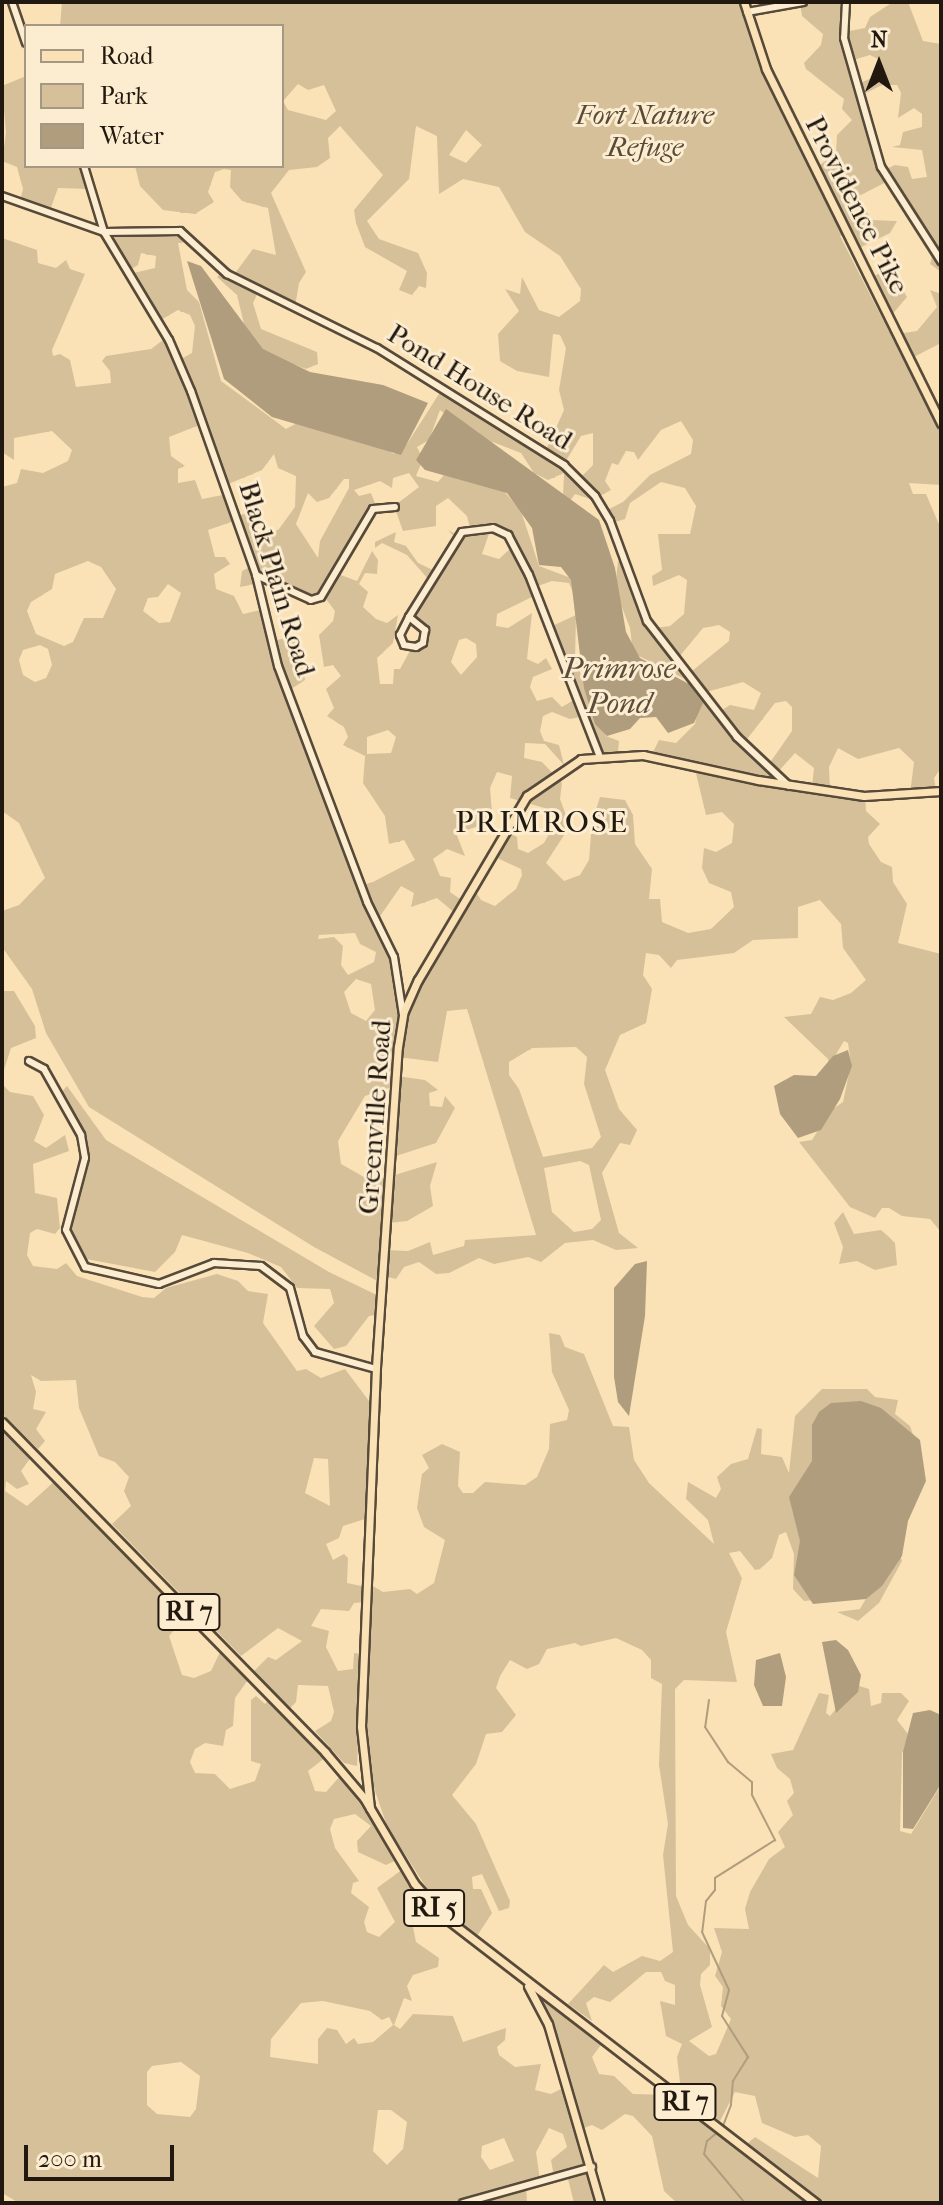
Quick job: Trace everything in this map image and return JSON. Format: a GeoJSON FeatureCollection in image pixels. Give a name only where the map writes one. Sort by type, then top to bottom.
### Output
{"type":"FeatureCollection","features":[{"type":"Feature","properties":{"kind":"main road","name":"Providence Pike"},"geometry":{"type":"LineString","coordinates":[[744,2],[771,82],[941,423]]}},
{"type":"Feature","properties":{"kind":"main road","name":"Greenville Road"},"geometry":{"type":"LineString","coordinates":[[370,1808],[361,1726],[376,1369],[403,1015],[418,980],[527,796],[563,767],[599,755],[643,755],[790,786],[864,796],[941,791]]}},
{"type":"Feature","properties":{"kind":"main road","name":"RI 7"},"geometry":{"type":"LineString","coordinates":[[2,1422],[302,1727],[370,1808]]}},
{"type":"Feature","properties":{"kind":"main road","name":"RI 5"},"geometry":{"type":"LineString","coordinates":[[370,1808],[426,1899],[553,2003]]}},
{"type":"Feature","properties":{"kind":"main road","name":"RI 5"},"geometry":{"type":"LineString","coordinates":[[527,1984],[548,2024],[600,2203]]}},
{"type":"Feature","properties":{"kind":"main road"},"geometry":{"type":"LineString","coordinates":[[540,2008],[546,1998]]}},
{"type":"Feature","properties":{"kind":"main road","name":"RI 7"},"geometry":{"type":"LineString","coordinates":[[553,2003],[816,2203]]}},
{"type":"Feature","properties":{"kind":"main road"},"geometry":{"type":"LineString","coordinates":[[548,2024],[553,2003]]}},
{"type":"Feature","properties":{"kind":"street"},"geometry":{"type":"LineString","coordinates":[[12,2],[24,37]]}},
{"type":"Feature","properties":{"kind":"street"},"geometry":{"type":"LineString","coordinates":[[747,12],[803,2]]}},
{"type":"Feature","properties":{"kind":"street"},"geometry":{"type":"LineString","coordinates":[[846,2],[844,38],[881,167],[941,261]]}},
{"type":"Feature","properties":{"kind":"street","name":"Black Plain Road"},"geometry":{"type":"LineString","coordinates":[[85,168],[104,232],[184,372],[256,575],[278,666],[367,902],[394,957],[403,1015]]}},
{"type":"Feature","properties":{"kind":"street"},"geometry":{"type":"LineString","coordinates":[[2,196],[104,232]]}},
{"type":"Feature","properties":{"kind":"street","name":"Pond House Road"},"geometry":{"type":"LineString","coordinates":[[104,232],[180,231],[227,274],[391,356],[564,465],[595,496],[610,521],[647,621],[733,732],[790,786]]}},
{"type":"Feature","properties":{"kind":"street"},"geometry":{"type":"LineString","coordinates":[[256,575],[311,600],[321,597],[373,509],[395,507]]}},
{"type":"Feature","properties":{"kind":"street"},"geometry":{"type":"LineString","coordinates":[[409,617],[425,630],[423,643],[416,647],[404,645],[400,635],[409,617],[462,532],[493,528],[508,535],[529,575],[599,755]]}},
{"type":"Feature","properties":{"kind":"street"},"geometry":{"type":"LineString","coordinates":[[29,1061],[44,1069],[81,1135],[85,1158],[66,1230],[85,1267],[159,1284],[214,1263],[261,1266],[290,1288],[303,1336],[315,1352],[376,1369]]}},
{"type":"Feature","properties":{"kind":"street"},"geometry":{"type":"LineString","coordinates":[[463,2203],[592,2167]]}},
{"type":"Feature","properties":{"kind":"green space","name":"Fort Nature Refuge"},"geometry":{"type":"Polygon","coordinates":[[[62,2],[744,2],[757,47],[816,168],[836,153],[837,135],[852,120],[842,109],[844,99],[806,69],[804,63],[821,45],[823,34],[802,16],[800,3],[789,2],[846,2],[844,32],[865,28],[870,17],[893,2],[908,2],[923,41],[941,44],[941,248],[936,252],[941,272],[930,264],[934,250],[888,181],[859,196],[871,220],[897,221],[890,233],[855,250],[845,234],[840,236],[902,357],[907,355],[897,334],[917,331],[937,307],[930,290],[941,294],[941,343],[910,359],[934,406],[941,402],[941,485],[909,483],[913,494],[926,494],[941,529],[941,768],[934,778],[936,790],[910,794],[914,762],[899,748],[858,759],[838,748],[829,767],[830,790],[865,796],[866,811],[880,824],[868,837],[869,844],[881,862],[892,867],[893,882],[907,904],[898,943],[941,954],[941,1232],[930,1219],[902,1216],[889,1208],[882,1208],[875,1218],[850,1207],[799,1142],[812,1140],[830,1111],[843,1102],[851,1064],[848,1043],[844,1041],[829,1066],[828,1059],[784,1017],[811,1014],[820,997],[833,1000],[851,993],[866,980],[843,948],[841,924],[820,900],[798,907],[798,938],[753,940],[734,953],[677,960],[671,968],[659,955],[646,953],[643,975],[652,989],[646,1023],[620,1035],[605,1070],[619,1109],[637,1130],[630,1145],[620,1143],[602,1173],[619,1233],[638,1248],[616,1250],[593,1240],[565,1243],[541,1262],[528,1257],[494,1264],[479,1258],[449,1273],[436,1274],[419,1262],[404,1267],[396,1279],[384,1276],[383,1284],[314,1247],[89,1107],[46,1033],[32,989],[2,947],[2,911],[19,905],[45,878],[19,823],[2,811],[2,487],[17,483],[21,469],[43,473],[68,461],[72,450],[52,431],[14,438],[14,460],[2,452],[2,238],[37,250],[38,263],[56,268],[66,260],[70,269],[85,274],[52,350],[53,356],[60,354],[70,360],[76,387],[111,383],[110,371],[102,361],[106,356],[151,349],[167,337],[179,360],[192,353],[195,326],[190,315],[178,310],[159,321],[129,274],[155,268],[156,256],[141,253],[138,265],[128,271],[105,233],[179,230],[196,240],[200,256],[187,242],[178,243],[187,290],[199,302],[221,381],[286,429],[299,422],[357,431],[394,454],[407,444],[444,386],[546,450],[564,410],[559,390],[566,348],[560,335],[553,334],[549,377],[517,371],[500,361],[498,334],[519,311],[505,289],[520,294],[522,277],[539,310],[559,317],[580,301],[581,289],[560,256],[525,232],[499,187],[463,179],[439,194],[437,136],[416,126],[409,179],[367,221],[379,239],[418,253],[427,273],[426,288],[419,286],[412,295],[399,290],[407,271],[365,247],[354,210],[383,175],[340,126],[328,138],[330,158],[317,167],[289,170],[271,193],[306,272],[299,283],[295,307],[258,292],[253,303],[261,329],[317,352],[318,364],[306,369],[262,352],[245,328],[237,295],[217,277],[223,271],[233,276],[253,249],[276,255],[268,208],[242,201],[230,187],[231,170],[215,172],[208,192],[214,202],[195,214],[163,210],[140,186],[136,168],[284,168],[284,103],[288,110],[326,120],[336,111],[324,85],[308,90],[298,84],[284,100],[284,24],[60,24],[62,2]],[[870,55],[850,61],[858,84],[883,73],[880,60],[870,55]],[[882,85],[860,96],[884,170],[895,165],[908,167],[912,179],[927,177],[922,150],[892,147],[900,145],[903,132],[922,127],[922,114],[914,108],[898,118],[901,93],[897,85],[882,85]],[[466,130],[449,155],[466,163],[482,145],[466,130]],[[440,410],[429,440],[417,447],[423,459],[416,476],[438,482],[444,475],[462,476],[502,489],[521,511],[539,566],[571,578],[577,601],[569,583],[552,581],[535,587],[536,595],[497,614],[496,626],[508,628],[532,613],[527,659],[538,664],[546,658],[552,669],[533,677],[530,687],[537,701],[552,697],[562,707],[577,698],[550,627],[576,615],[575,660],[606,736],[619,741],[618,752],[599,754],[585,716],[570,719],[552,712],[543,716],[540,731],[544,741],[559,745],[564,765],[545,744],[525,743],[524,758],[542,762],[562,783],[560,799],[570,826],[546,863],[564,881],[580,875],[589,860],[592,822],[600,797],[625,800],[633,815],[635,844],[652,869],[649,899],[660,899],[662,922],[688,933],[711,929],[734,907],[731,892],[709,883],[702,868],[704,848],[716,852],[732,843],[734,824],[722,812],[706,815],[694,765],[651,756],[659,740],[676,743],[695,724],[701,696],[683,678],[633,653],[630,628],[615,589],[618,561],[625,565],[654,628],[670,626],[684,614],[687,580],[679,575],[653,586],[652,576],[662,570],[658,534],[690,534],[696,506],[685,488],[661,482],[630,503],[625,519],[612,523],[605,511],[623,502],[650,475],[691,454],[693,440],[681,421],[661,430],[638,460],[634,452],[626,451],[618,465],[612,463],[605,481],[611,490],[593,500],[575,494],[570,501],[563,498],[564,473],[548,480],[534,473],[521,453],[470,433],[440,410]],[[202,424],[169,437],[171,456],[185,466],[178,469],[178,483],[195,480],[202,499],[228,494],[237,516],[251,512],[253,536],[267,537],[279,529],[295,507],[296,476],[278,468],[274,454],[262,470],[226,485],[202,424]],[[593,433],[581,436],[564,464],[581,477],[593,465],[593,433]],[[409,473],[393,478],[392,488],[380,481],[354,490],[359,496],[371,493],[376,506],[338,574],[357,581],[372,551],[378,560],[377,574],[365,573],[359,584],[368,592],[363,607],[376,619],[387,623],[398,615],[393,643],[377,658],[380,684],[393,684],[394,669],[400,669],[412,647],[420,645],[425,628],[411,618],[429,580],[407,555],[382,543],[375,548],[375,542],[396,532],[394,542],[406,546],[418,563],[435,571],[457,539],[448,530],[459,536],[470,528],[467,516],[448,498],[436,506],[436,526],[403,531],[394,506],[419,487],[409,473]],[[344,479],[329,498],[317,502],[308,493],[296,524],[318,558],[320,541],[349,488],[349,479],[344,479]],[[237,520],[208,530],[215,557],[225,557],[230,564],[214,574],[216,589],[234,596],[243,614],[265,609],[273,641],[298,635],[305,680],[288,691],[362,885],[415,860],[404,840],[389,844],[385,816],[363,783],[365,756],[343,745],[348,737],[344,727],[327,716],[334,708],[326,689],[341,676],[333,665],[324,667],[319,635],[333,621],[335,611],[323,595],[312,599],[259,575],[258,583],[240,587],[242,571],[252,566],[237,520]],[[491,528],[482,554],[499,559],[514,545],[508,535],[491,528]],[[88,561],[55,574],[52,589],[31,602],[27,611],[36,634],[64,646],[73,642],[84,618],[103,618],[116,589],[101,567],[88,561]],[[168,584],[158,597],[148,598],[143,611],[159,623],[170,622],[181,593],[168,584]],[[719,625],[703,628],[679,657],[692,671],[729,641],[730,632],[719,625]],[[466,638],[459,640],[451,662],[461,675],[477,657],[476,644],[466,638]],[[40,645],[23,650],[19,660],[23,675],[35,682],[46,678],[52,665],[48,649],[40,645]],[[743,682],[706,692],[719,712],[730,705],[754,710],[761,693],[743,682]],[[786,701],[775,703],[744,743],[769,764],[792,731],[792,707],[786,701]],[[388,730],[367,737],[367,754],[391,753],[396,737],[388,730]],[[795,753],[777,773],[788,784],[812,787],[814,768],[795,753]],[[497,772],[490,788],[492,812],[476,827],[456,833],[465,856],[447,849],[433,859],[440,876],[451,878],[450,892],[463,901],[473,887],[481,900],[495,906],[516,889],[522,875],[521,869],[493,856],[506,831],[517,837],[518,849],[528,853],[544,843],[556,821],[548,809],[510,798],[512,776],[497,772]],[[401,886],[376,922],[389,942],[402,1009],[456,914],[437,898],[411,907],[414,893],[401,886]],[[355,933],[319,935],[318,939],[334,937],[343,946],[341,965],[348,975],[374,962],[376,952],[360,944],[355,933]],[[356,979],[344,992],[351,1013],[366,1021],[375,1010],[371,984],[356,979]],[[467,1009],[447,1011],[438,1062],[398,1057],[397,1076],[425,1080],[438,1090],[429,1093],[430,1106],[442,1107],[445,1096],[455,1108],[436,1143],[393,1157],[395,1086],[365,1096],[338,1141],[341,1164],[364,1177],[385,1178],[437,1162],[430,1186],[433,1206],[407,1221],[389,1223],[386,1250],[408,1251],[430,1242],[433,1255],[464,1246],[465,1240],[536,1235],[467,1009]],[[576,1047],[532,1048],[509,1062],[509,1075],[519,1089],[543,1157],[592,1148],[601,1137],[584,1084],[587,1057],[576,1047]],[[580,1161],[544,1168],[552,1212],[574,1232],[592,1229],[601,1220],[589,1165],[580,1161]]]}},
{"type":"Feature","properties":{"kind":"green space"},"geometry":{"type":"Polygon","coordinates":[[[24,77],[24,168],[84,168],[89,189],[58,188],[49,213],[20,201],[23,189],[17,167],[2,161],[6,133],[2,86],[24,77]]]}},
{"type":"Feature","properties":{"kind":"green space"},"geometry":{"type":"Polygon","coordinates":[[[881,272],[898,282],[907,297],[889,318],[870,279],[881,272]]]}},
{"type":"Feature","properties":{"kind":"green space"},"geometry":{"type":"Polygon","coordinates":[[[2,991],[14,991],[35,1026],[36,1038],[11,1048],[2,1076],[2,991]]]}},
{"type":"Feature","properties":{"kind":"green space"},"geometry":{"type":"Polygon","coordinates":[[[2,1084],[10,1092],[33,1096],[44,1115],[34,1141],[46,1148],[65,1135],[69,1151],[33,1164],[35,1193],[57,1198],[60,1228],[55,1234],[37,1229],[30,1233],[27,1255],[33,1266],[57,1269],[66,1263],[77,1276],[154,1298],[166,1288],[217,1274],[238,1281],[248,1291],[268,1294],[263,1323],[297,1371],[306,1369],[321,1378],[345,1369],[375,1409],[368,1518],[343,1526],[339,1538],[326,1544],[333,1560],[344,1554],[348,1558],[347,1583],[366,1587],[365,1602],[354,1603],[349,1611],[321,1609],[311,1626],[329,1631],[326,1647],[338,1671],[353,1669],[354,1653],[362,1654],[357,1766],[344,1763],[315,1731],[331,1721],[334,1712],[328,1686],[298,1685],[296,1702],[287,1711],[251,1674],[268,1657],[276,1660],[302,1641],[278,1628],[241,1656],[112,1524],[131,1506],[124,1491],[129,1477],[115,1462],[99,1456],[79,1408],[76,1380],[41,1381],[31,1375],[36,1392],[33,1409],[46,1412],[36,1429],[45,1441],[38,1449],[2,1413],[2,1084]],[[314,1458],[305,1493],[330,1506],[328,1459],[314,1458]]]}},
{"type":"Feature","properties":{"kind":"green space"},"geometry":{"type":"Polygon","coordinates":[[[67,1086],[106,1140],[329,1272],[381,1297],[380,1314],[369,1316],[346,1346],[334,1349],[314,1326],[334,1303],[330,1289],[297,1288],[281,1267],[248,1253],[182,1235],[175,1252],[155,1272],[76,1257],[65,1235],[65,1218],[79,1169],[79,1143],[57,1097],[67,1086]]]}},
{"type":"Feature","properties":{"kind":"green space"},"geometry":{"type":"Polygon","coordinates":[[[843,1212],[854,1234],[881,1230],[888,1236],[895,1243],[897,1265],[875,1270],[857,1261],[839,1264],[843,1247],[834,1223],[843,1212]]]}},
{"type":"Feature","properties":{"kind":"green space"},"geometry":{"type":"Polygon","coordinates":[[[549,1333],[560,1335],[565,1347],[584,1354],[613,1426],[629,1427],[634,1460],[649,1483],[714,1544],[708,1520],[686,1499],[688,1482],[716,1498],[721,1489],[717,1477],[731,1464],[748,1459],[757,1428],[762,1429],[761,1454],[782,1457],[789,1473],[795,1416],[822,1389],[867,1389],[875,1397],[898,1400],[895,1414],[910,1426],[921,1458],[895,1541],[902,1561],[879,1603],[858,1621],[837,1612],[860,1609],[868,1595],[804,1601],[793,1589],[794,1554],[786,1532],[779,1535],[772,1558],[760,1569],[755,1570],[740,1551],[729,1553],[742,1578],[726,1632],[737,1682],[684,1680],[675,1689],[676,1896],[688,1925],[710,1949],[710,1965],[701,1974],[700,1985],[712,2027],[689,2041],[709,2056],[716,2054],[731,2019],[721,2006],[723,1987],[715,1976],[722,1952],[714,1928],[749,1929],[745,1909],[750,1892],[769,1859],[785,1847],[778,1832],[793,1815],[787,1801],[794,1793],[790,1779],[777,1768],[771,1754],[793,1750],[819,1693],[829,1695],[826,1713],[830,1716],[856,1685],[869,1689],[871,1706],[881,1703],[882,1693],[901,1693],[909,1701],[897,1720],[915,1743],[915,1749],[902,1752],[900,1831],[911,1834],[941,1785],[941,2203],[826,2203],[748,2143],[755,2137],[818,2178],[821,2146],[808,2135],[795,2137],[762,2123],[755,2096],[735,2092],[720,2121],[681,2091],[677,2057],[682,2044],[666,2036],[660,2001],[675,2005],[675,1985],[665,1981],[661,1972],[646,1972],[610,2002],[594,1997],[586,2003],[592,2021],[568,2004],[604,1965],[613,1972],[642,1956],[660,1961],[673,1952],[663,1855],[668,1824],[659,1765],[662,1684],[651,1678],[651,1660],[642,1650],[616,1638],[581,1646],[575,1643],[547,1649],[539,1664],[527,1669],[510,1660],[500,1676],[496,1688],[516,1715],[502,1732],[486,1734],[476,1764],[452,1795],[476,1824],[510,1901],[509,1908],[499,1911],[482,1874],[472,1877],[473,1889],[481,1889],[492,1913],[477,1936],[431,1895],[387,1826],[369,1773],[366,1741],[373,1586],[383,1592],[410,1589],[417,1594],[434,1583],[445,1540],[424,1527],[417,1508],[422,1474],[429,1468],[422,1455],[442,1444],[460,1452],[458,1486],[463,1493],[473,1493],[485,1482],[525,1485],[537,1477],[549,1449],[550,1424],[567,1420],[569,1410],[552,1372],[549,1333]]]}},
{"type":"Feature","properties":{"kind":"green space"},"geometry":{"type":"Polygon","coordinates":[[[2,1425],[32,1456],[21,1471],[29,1484],[17,1489],[6,1481],[5,1491],[27,1506],[56,1480],[188,1614],[169,1636],[182,1675],[194,1678],[211,1671],[222,1648],[250,1677],[235,1698],[233,1726],[226,1730],[223,1746],[205,1743],[195,1749],[190,1762],[195,1773],[215,1774],[230,1789],[255,1781],[261,1764],[251,1761],[251,1700],[256,1696],[265,1704],[270,1698],[326,1757],[308,1771],[315,1791],[326,1792],[341,1775],[397,1860],[386,1865],[358,1852],[357,1841],[371,1826],[355,1814],[334,1819],[330,1829],[335,1848],[359,1881],[353,1883],[351,1893],[369,1907],[364,1922],[367,1932],[379,1937],[395,1922],[377,1888],[403,1869],[439,1916],[430,1922],[416,1921],[413,1927],[416,1942],[439,1958],[438,1967],[413,1975],[407,1986],[412,2001],[404,1998],[394,2025],[400,2029],[413,2014],[453,2016],[463,2042],[506,2028],[505,2040],[497,2047],[499,2055],[515,2067],[541,2064],[535,2090],[551,2094],[567,2086],[536,1991],[603,2042],[592,2057],[599,2074],[614,2076],[633,2094],[673,2095],[813,2203],[677,2203],[664,2191],[652,2136],[633,2116],[625,2114],[602,2130],[592,2125],[581,2129],[600,2203],[574,2203],[567,2175],[554,2177],[551,2160],[567,2147],[563,2134],[549,2128],[536,2152],[540,2180],[526,2186],[527,2203],[19,2203],[2,2193],[2,1425]],[[323,2001],[301,2003],[271,2039],[270,2057],[318,2064],[318,2039],[327,2028],[337,2030],[346,2044],[354,2038],[358,2044],[373,2042],[393,2025],[389,2017],[382,2020],[370,2011],[323,2001]],[[181,2062],[152,2066],[147,2072],[147,2105],[157,2114],[190,2117],[196,2109],[200,2076],[181,2062]],[[378,2110],[373,2151],[387,2165],[403,2149],[407,2122],[391,2110],[378,2110]],[[504,2138],[482,2146],[481,2157],[490,2170],[514,2161],[504,2138]]]}},
{"type":"Feature","properties":{"kind":"water"},"geometry":{"type":"Polygon","coordinates":[[[187,261],[201,266],[263,349],[310,372],[383,385],[428,403],[401,455],[272,417],[224,379],[187,261]]]}},
{"type":"Feature","properties":{"kind":"water","name":"Primrose Pond"},"geometry":{"type":"Polygon","coordinates":[[[446,409],[599,520],[615,568],[626,632],[640,658],[689,684],[703,703],[694,723],[668,733],[656,717],[640,718],[630,729],[607,736],[595,724],[584,688],[571,580],[561,567],[539,565],[532,528],[507,493],[425,470],[416,460],[446,409]]]}},
{"type":"Feature","properties":{"kind":"water"},"geometry":{"type":"Polygon","coordinates":[[[848,1050],[852,1066],[840,1099],[821,1130],[798,1138],[780,1114],[774,1086],[794,1075],[816,1076],[833,1056],[848,1050]]]}},
{"type":"Feature","properties":{"kind":"water"},"geometry":{"type":"Polygon","coordinates":[[[647,1261],[645,1316],[629,1416],[618,1402],[614,1377],[614,1288],[635,1264],[647,1261]]]}},
{"type":"Feature","properties":{"kind":"water"},"geometry":{"type":"Polygon","coordinates":[[[861,1401],[881,1408],[920,1440],[926,1481],[908,1521],[902,1556],[882,1586],[866,1599],[813,1604],[794,1575],[800,1541],[789,1497],[812,1461],[812,1425],[819,1412],[831,1403],[861,1401]]]}},
{"type":"Feature","properties":{"kind":"water"},"geometry":{"type":"Polygon","coordinates":[[[836,1640],[848,1650],[861,1675],[858,1692],[836,1713],[822,1642],[836,1640]]]}},
{"type":"Feature","properties":{"kind":"water"},"geometry":{"type":"Polygon","coordinates":[[[780,1653],[786,1677],[782,1706],[763,1706],[754,1685],[756,1660],[780,1653]]]}},
{"type":"Feature","properties":{"kind":"water"},"geometry":{"type":"Polygon","coordinates":[[[930,1710],[941,1715],[941,1784],[913,1829],[903,1828],[903,1752],[913,1713],[930,1710]]]}},
{"type":"Feature","properties":{"kind":"waterway"},"geometry":{"type":"LineString","coordinates":[[709,1700],[705,1727],[728,1762],[752,1782],[752,1795],[775,1840],[715,1878],[715,1890],[706,1901],[702,1932],[729,1990],[722,2016],[748,2057],[733,2081],[731,2105],[723,2126]]}},
{"type":"Feature","properties":{"kind":"waterway"},"geometry":{"type":"LineString","coordinates":[[719,2131],[707,2141],[704,2154],[745,2203]]}},
{"type":"Feature","properties":{"kind":"district","name":"PRIMROSE"},"geometry":{"type":"Point","coordinates":[542,823]}}]}
